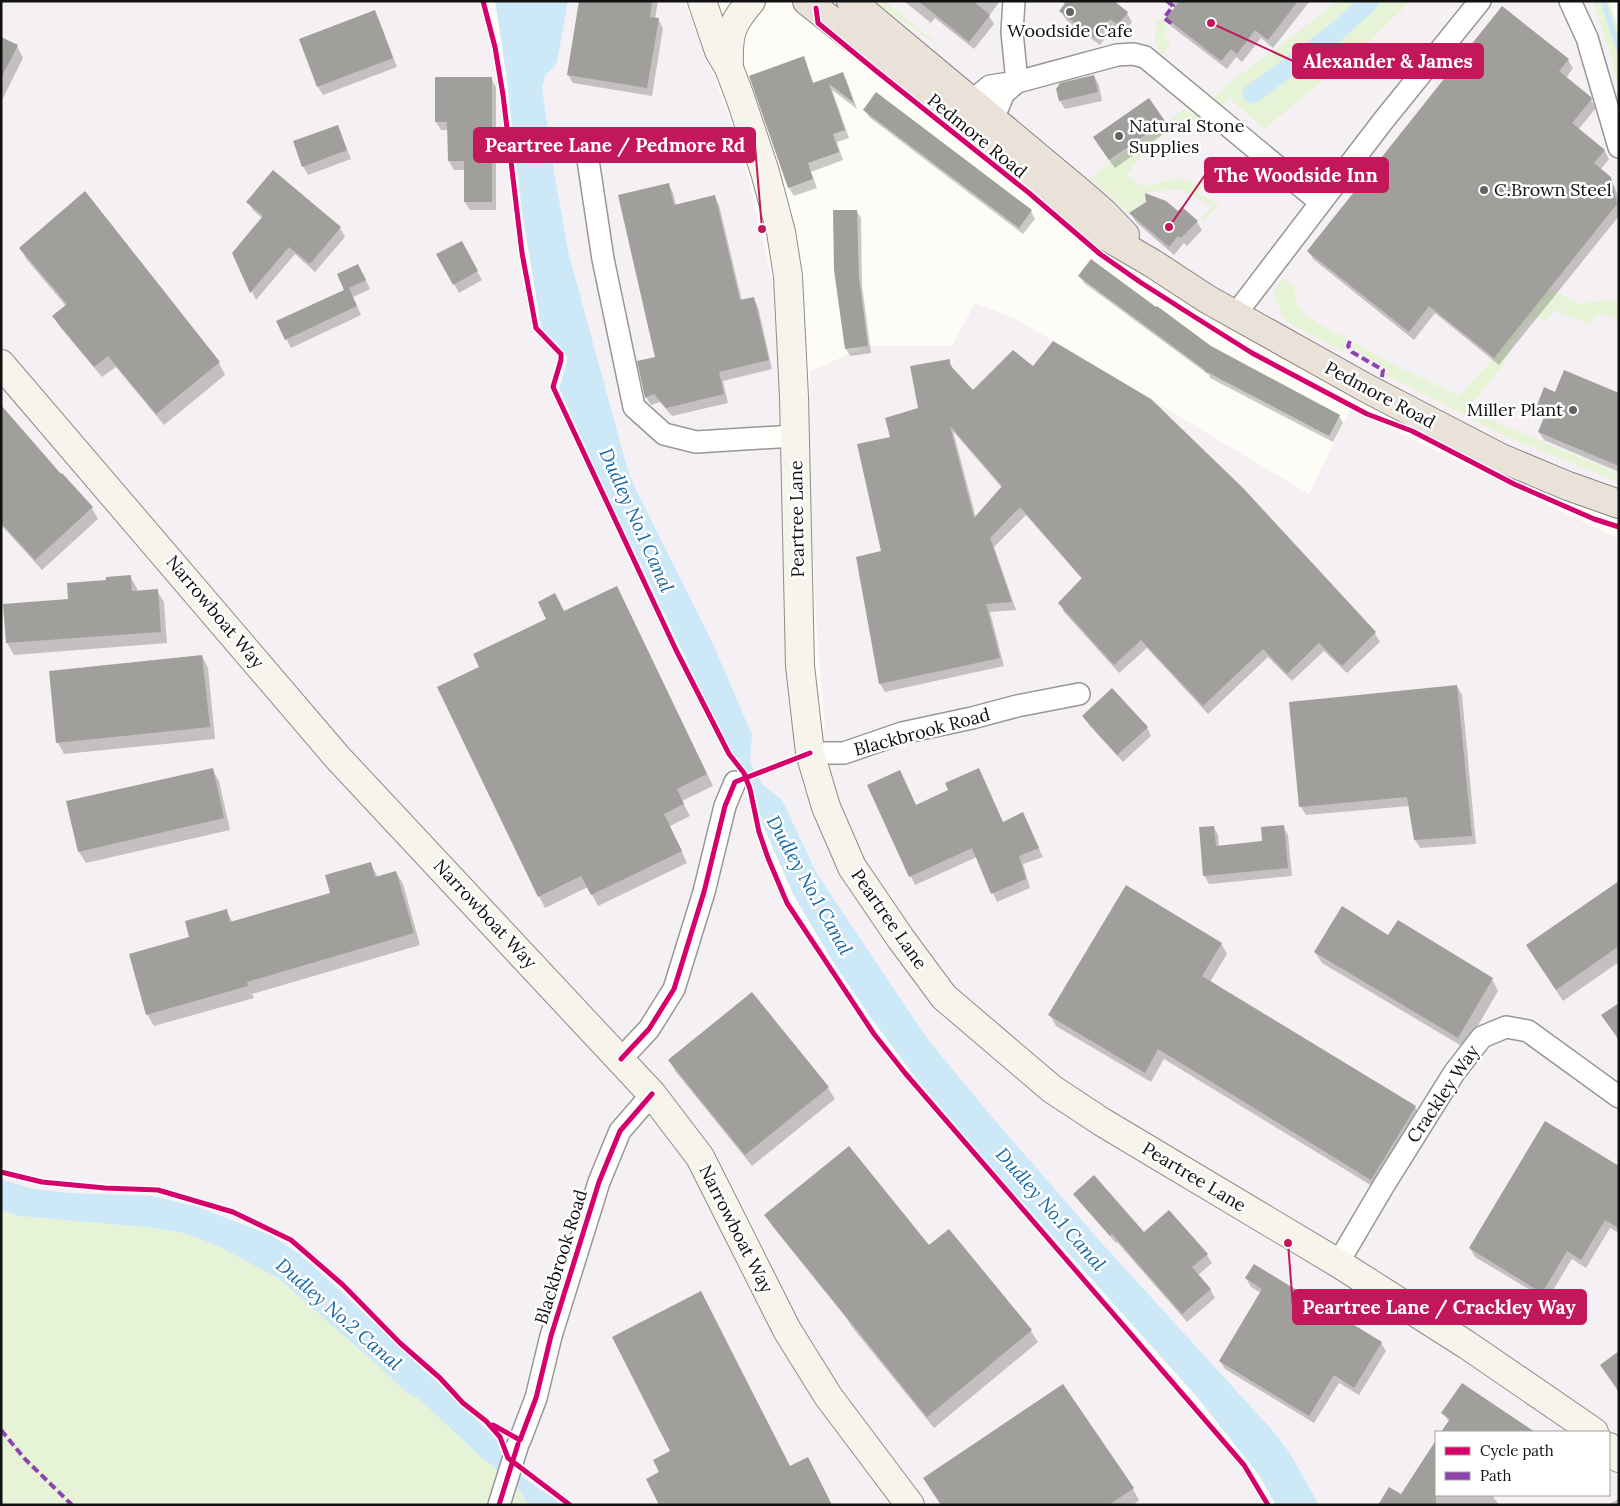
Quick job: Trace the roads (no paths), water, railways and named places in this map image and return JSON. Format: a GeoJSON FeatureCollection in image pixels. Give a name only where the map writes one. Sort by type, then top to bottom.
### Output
{"type":"FeatureCollection","features":[{"type":"Feature","properties":{"kind":"highway","name":"Pedmore Road"},"geometry":{"type":"LineString","coordinates":[[808,1],[980,118]]}},
{"type":"Feature","properties":{"kind":"highway","name":"Pedmore Road"},"geometry":{"type":"LineString","coordinates":[[851,1],[980,118],[1092,228],[1235,315],[1368,390],[1502,458],[1568,486],[1619,504]]}},
{"type":"Feature","properties":{"kind":"street","name":"Peartree Lane"},"geometry":{"type":"LineString","coordinates":[[702,1],[719,51],[740,97],[765,172],[781,232],[788,276],[793,388],[800,666],[810,753],[826,807],[852,867],[901,939],[944,997],[1052,1089],[1102,1122],[1338,1264],[1468,1345],[1593,1431]]}},
{"type":"Feature","properties":{"kind":"street","name":"Peartree Lane"},"geometry":{"type":"LineString","coordinates":[[728,68],[728,39],[735,23],[751,1]]}},
{"type":"Feature","properties":{"kind":"street"},"geometry":{"type":"LineString","coordinates":[[1014,1],[1012,32],[1017,82]]}},
{"type":"Feature","properties":{"kind":"street"},"geometry":{"type":"LineString","coordinates":[[1235,315],[1386,116],[1480,1]]}},
{"type":"Feature","properties":{"kind":"street"},"geometry":{"type":"LineString","coordinates":[[1570,1],[1587,38],[1619,147]]}},
{"type":"Feature","properties":{"kind":"street"},"geometry":{"type":"LineString","coordinates":[[980,118],[979,95],[990,86],[1017,82],[1117,55],[1133,54],[1145,57],[1320,202]]}},
{"type":"Feature","properties":{"kind":"street"},"geometry":{"type":"LineString","coordinates":[[584,140],[603,259],[634,407],[664,434],[696,442],[794,436]]}},
{"type":"Feature","properties":{"kind":"street","name":"Narrowboat Way"},"geometry":{"type":"LineString","coordinates":[[1,364],[338,758],[652,1094],[700,1157],[787,1330],[828,1396],[910,1505]]}},
{"type":"Feature","properties":{"kind":"street","name":"Blackbrook Road"},"geometry":{"type":"LineString","coordinates":[[810,753],[844,753],[902,733],[1017,706],[1079,694]]}},
{"type":"Feature","properties":{"kind":"street"},"geometry":{"type":"LineString","coordinates":[[622,1060],[649,1029],[674,990],[704,892],[725,806],[735,782]]}},
{"type":"Feature","properties":{"kind":"street","name":"Crackley Way"},"geometry":{"type":"LineString","coordinates":[[1338,1264],[1454,1073],[1482,1037],[1506,1027],[1528,1031],[1619,1097]]}},
{"type":"Feature","properties":{"kind":"street","name":"Blackbrook Road"},"geometry":{"type":"LineString","coordinates":[[500,1500],[536,1398],[551,1336],[599,1182],[620,1131],[652,1094]]}},
{"type":"Feature","properties":{"kind":"street"},"geometry":{"type":"LineString","coordinates":[[1610,1447],[1619,1458]]}},
{"type":"Feature","properties":{"kind":"water","name":"Dudley No.1 Canal"},"geometry":{"type":"Polygon","coordinates":[[[495,1],[568,1],[557,63],[545,76],[542,88],[554,172],[569,255],[628,471],[713,644],[752,735],[750,762],[762,784],[782,800],[817,874],[929,1041],[1098,1239],[1272,1430],[1289,1452],[1319,1505],[1276,1505],[1258,1474],[1196,1396],[998,1175],[915,1077],[873,1021],[833,962],[793,894],[762,823],[754,788],[741,763],[727,745],[600,479],[559,388],[567,361],[566,355],[541,327],[522,212],[506,73],[495,1]]]}},
{"type":"Feature","properties":{"kind":"water","name":"Dudley No.2 Canal"},"geometry":{"type":"Polygon","coordinates":[[[1,1179],[33,1189],[69,1193],[152,1196],[198,1207],[272,1236],[298,1253],[337,1288],[498,1440],[503,1456],[515,1471],[561,1505],[528,1505],[515,1484],[482,1458],[418,1398],[408,1394],[279,1279],[222,1248],[187,1234],[153,1228],[19,1216],[1,1210],[1,1179]]]}},
{"type":"Feature","properties":{"kind":"waterway"},"geometry":{"type":"LineString","coordinates":[[1252,94],[1335,33],[1370,1]]}},
{"type":"Feature","properties":{"kind":"waterway"},"geometry":{"type":"LineString","coordinates":[[1603,1],[1619,50]]}},
{"type":"Feature","properties":{"kind":"place","name":"Woodside Cafe"},"geometry":{"type":"Point","coordinates":[1070,12]}},
{"type":"Feature","properties":{"kind":"place","name":"Alexander & James"},"geometry":{"type":"Point","coordinates":[1211,23]}},
{"type":"Feature","properties":{"kind":"place","name":"Natural Stone Supplies"},"geometry":{"type":"Point","coordinates":[1119,136]}},
{"type":"Feature","properties":{"kind":"place","name":"C.Brown Steel"},"geometry":{"type":"Point","coordinates":[1484,190]}},
{"type":"Feature","properties":{"kind":"place","name":"The Woodside Inn"},"geometry":{"type":"Point","coordinates":[1169,227]}},
{"type":"Feature","properties":{"kind":"place","name":"Peartree Lane / Pedmore Rd"},"geometry":{"type":"Point","coordinates":[762,229]}},
{"type":"Feature","properties":{"kind":"place","name":"Miller Plant"},"geometry":{"type":"Point","coordinates":[1573,410]}},
{"type":"Feature","properties":{"kind":"place","name":"Peartree Lane / Crackley Way"},"geometry":{"type":"Point","coordinates":[1288,1243]}}]}
